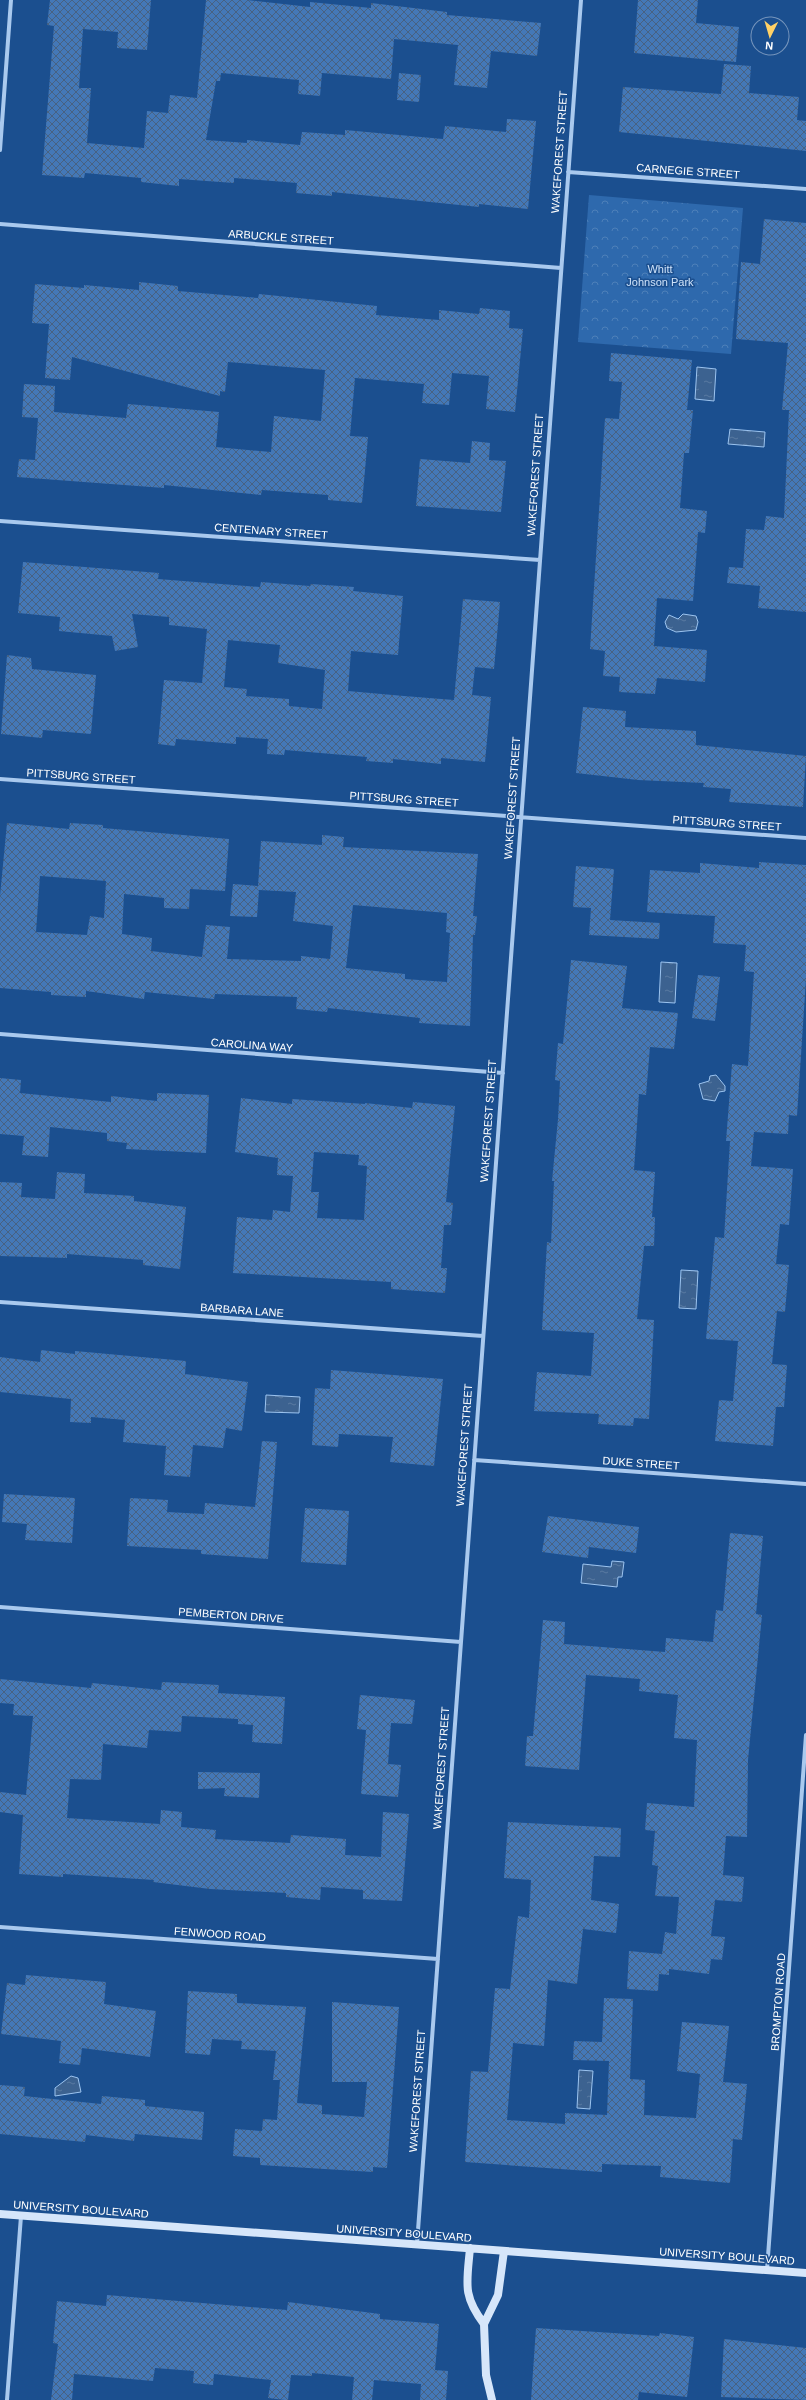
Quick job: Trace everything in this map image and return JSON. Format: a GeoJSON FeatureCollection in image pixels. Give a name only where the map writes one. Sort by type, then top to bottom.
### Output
{"type":"FeatureCollection","features":[{"type":"Feature","properties":{"kind":"main road","name":"UNIVERSITY BOULEVARD"},"geometry":{"type":"LineString","coordinates":[[0,2214],[806,2273]]}},
{"type":"Feature","properties":{"kind":"main road"},"geometry":{"type":"LineString","coordinates":[[470,2248],[466,2292],[472,2308],[484,2324]]}},
{"type":"Feature","properties":{"kind":"main road"},"geometry":{"type":"LineString","coordinates":[[492,2400],[486,2375],[484,2324],[498,2295],[504,2251]]}},
{"type":"Feature","properties":{"kind":"street"},"geometry":{"type":"LineString","coordinates":[[0,150],[11,0]]}},
{"type":"Feature","properties":{"kind":"street","name":"WAKEFOREST STREET"},"geometry":{"type":"LineString","coordinates":[[417,2244],[581,0]]}},
{"type":"Feature","properties":{"kind":"street","name":"CARNEGIE STREET"},"geometry":{"type":"LineString","coordinates":[[568,172],[806,188]]}},
{"type":"Feature","properties":{"kind":"street","name":"ARBUCKLE STREET"},"geometry":{"type":"LineString","coordinates":[[0,224],[561,268]]}},
{"type":"Feature","properties":{"kind":"street","name":"CENTENARY STREET"},"geometry":{"type":"LineString","coordinates":[[0,521],[540,560]]}},
{"type":"Feature","properties":{"kind":"street","name":"PITTSBURG STREET"},"geometry":{"type":"LineString","coordinates":[[0,779],[806,838]]}},
{"type":"Feature","properties":{"kind":"street","name":"CAROLINA WAY"},"geometry":{"type":"LineString","coordinates":[[0,1034],[503,1073]]}},
{"type":"Feature","properties":{"kind":"street","name":"BARBARA LANE"},"geometry":{"type":"LineString","coordinates":[[0,1302],[483,1336]]}},
{"type":"Feature","properties":{"kind":"street","name":"DUKE STREET"},"geometry":{"type":"LineString","coordinates":[[474,1460],[806,1484]]}},
{"type":"Feature","properties":{"kind":"street","name":"PEMBERTON DRIVE"},"geometry":{"type":"LineString","coordinates":[[0,1607],[461,1642]]}},
{"type":"Feature","properties":{"kind":"street","name":"BROMPTON ROAD"},"geometry":{"type":"LineString","coordinates":[[767,2270],[806,1735]]}},
{"type":"Feature","properties":{"kind":"street","name":"FENWOOD ROAD"},"geometry":{"type":"LineString","coordinates":[[0,1927],[438,1959]]}},
{"type":"Feature","properties":{"kind":"street"},"geometry":{"type":"LineString","coordinates":[[7,2400],[21,2216]]}},
{"type":"Feature","properties":{"kind":"green space","name":"Whitt Johnson Park"},"geometry":{"type":"Polygon","coordinates":[[[589,195],[743,208],[731,354],[578,342],[589,195]]]}},
{"type":"Feature","properties":{"kind":"water"},"geometry":{"type":"Polygon","coordinates":[[[697,367],[716,369],[714,401],[695,399],[697,367]]]}},
{"type":"Feature","properties":{"kind":"water"},"geometry":{"type":"Polygon","coordinates":[[[730,429],[765,432],[764,447],[728,444],[730,429]]]}},
{"type":"Feature","properties":{"kind":"water"},"geometry":{"type":"Polygon","coordinates":[[[683,614],[696,616],[698,622],[696,630],[676,632],[667,628],[665,622],[669,615],[678,619],[683,614]]]}},
{"type":"Feature","properties":{"kind":"water"},"geometry":{"type":"Polygon","coordinates":[[[661,962],[677,963],[675,1003],[659,1002],[661,962]]]}},
{"type":"Feature","properties":{"kind":"water"},"geometry":{"type":"Polygon","coordinates":[[[716,1075],[725,1086],[725,1091],[719,1092],[715,1101],[703,1099],[699,1084],[709,1081],[710,1076],[716,1075]]]}},
{"type":"Feature","properties":{"kind":"water"},"geometry":{"type":"Polygon","coordinates":[[[681,1270],[698,1271],[696,1309],[679,1308],[681,1270]]]}},
{"type":"Feature","properties":{"kind":"water"},"geometry":{"type":"Polygon","coordinates":[[[266,1395],[300,1397],[299,1413],[265,1412],[266,1395]]]}},
{"type":"Feature","properties":{"kind":"water"},"geometry":{"type":"Polygon","coordinates":[[[612,1561],[624,1562],[622,1577],[618,1577],[617,1587],[581,1583],[583,1564],[611,1567],[612,1561]]]}},
{"type":"Feature","properties":{"kind":"water"},"geometry":{"type":"Polygon","coordinates":[[[579,2070],[593,2071],[590,2109],[577,2108],[579,2070]]]}},
{"type":"Feature","properties":{"kind":"water"},"geometry":{"type":"Polygon","coordinates":[[[71,2076],[78,2078],[81,2092],[55,2096],[55,2088],[71,2076]]]}},
{"type":"Feature","properties":{"kind":"building"},"geometry":{"type":"Polygon","coordinates":[[[50,0],[151,0],[147,50],[117,48],[118,32],[83,29],[79,88],[91,88],[87,143],[144,148],[147,111],[168,113],[170,95],[197,98],[206,0],[247,0],[310,7],[310,2],[371,8],[371,3],[447,12],[447,15],[541,23],[537,56],[491,51],[487,88],[454,85],[458,45],[394,39],[391,79],[322,73],[320,96],[298,94],[299,80],[221,73],[220,81],[216,81],[206,140],[247,143],[247,140],[300,145],[302,132],[345,135],[345,130],[443,139],[445,126],[506,132],[507,119],[536,121],[528,209],[479,204],[479,207],[332,192],[332,196],[296,193],[297,183],[234,178],[234,183],[179,179],[179,186],[141,182],[141,178],[85,173],[84,178],[42,175],[54,26],[47,25],[50,0]]]}},
{"type":"Feature","properties":{"kind":"building"},"geometry":{"type":"Polygon","coordinates":[[[638,0],[698,0],[696,23],[739,27],[736,62],[634,53],[638,0]]]}},
{"type":"Feature","properties":{"kind":"building"},"geometry":{"type":"Polygon","coordinates":[[[724,64],[751,66],[749,93],[799,97],[797,120],[806,121],[806,151],[619,132],[623,87],[721,94],[724,64]]]}},
{"type":"Feature","properties":{"kind":"building"},"geometry":{"type":"Polygon","coordinates":[[[399,73],[421,75],[419,102],[397,100],[399,73]]]}},
{"type":"Feature","properties":{"kind":"building"},"geometry":{"type":"Polygon","coordinates":[[[764,219],[806,223],[806,612],[758,608],[760,586],[727,583],[729,567],[743,568],[746,529],[764,530],[766,516],[784,518],[789,410],[782,410],[788,343],[736,339],[741,262],[760,264],[764,219]]]}},
{"type":"Feature","properties":{"kind":"building"},"geometry":{"type":"Polygon","coordinates":[[[139,282],[178,286],[178,291],[258,298],[259,294],[377,306],[376,315],[439,320],[439,310],[479,314],[480,308],[510,311],[509,328],[523,329],[515,412],[486,409],[489,376],[452,373],[449,405],[422,403],[424,384],[355,378],[350,436],[368,437],[362,503],[328,500],[328,495],[262,490],[261,495],[164,485],[164,488],[17,477],[19,459],[35,460],[38,418],[22,417],[24,384],[55,386],[54,412],[126,418],[128,404],[219,412],[216,447],[271,452],[274,416],[321,421],[325,370],[228,362],[225,392],[220,391],[220,396],[72,357],[70,380],[45,378],[49,324],[32,323],[35,284],[84,288],[84,285],[139,290],[139,282]]]}},
{"type":"Feature","properties":{"kind":"building"},"geometry":{"type":"Polygon","coordinates":[[[611,353],[692,360],[687,410],[693,410],[689,453],[684,453],[680,508],[707,511],[705,533],[698,532],[693,601],[657,598],[654,646],[707,650],[705,682],[657,678],[655,694],[619,692],[620,677],[603,676],[605,651],[590,649],[605,418],[619,419],[622,382],[609,381],[611,353]]]}},
{"type":"Feature","properties":{"kind":"building"},"geometry":{"type":"Polygon","coordinates":[[[472,441],[490,443],[489,460],[506,461],[501,512],[416,506],[420,459],[470,463],[472,441]]]}},
{"type":"Feature","properties":{"kind":"building"},"geometry":{"type":"Polygon","coordinates":[[[23,562],[159,573],[158,579],[260,587],[261,582],[310,586],[311,584],[354,587],[353,591],[403,596],[398,655],[351,651],[348,691],[454,700],[463,599],[500,602],[494,669],[475,667],[472,695],[491,697],[485,762],[441,758],[441,764],[393,759],[393,763],[366,761],[367,757],[285,750],[284,755],[267,754],[268,739],[236,737],[236,744],[176,739],[175,746],[158,744],[164,680],[202,683],[207,629],[169,625],[169,617],[132,614],[138,647],[115,651],[112,636],[59,631],[60,617],[18,613],[23,562]],[[228,640],[224,687],[247,689],[246,696],[289,699],[289,706],[322,709],[325,670],[278,663],[280,645],[228,640]]]}},
{"type":"Feature","properties":{"kind":"building"},"geometry":{"type":"Polygon","coordinates":[[[7,655],[31,658],[32,669],[96,675],[91,734],[43,730],[42,738],[1,734],[7,655]]]}},
{"type":"Feature","properties":{"kind":"building"},"geometry":{"type":"Polygon","coordinates":[[[583,707],[626,711],[625,727],[696,731],[696,745],[806,756],[803,807],[729,802],[731,789],[703,787],[704,783],[638,780],[576,773],[583,707]]]}},
{"type":"Feature","properties":{"kind":"building"},"geometry":{"type":"Polygon","coordinates":[[[7,823],[69,829],[70,823],[103,825],[103,828],[229,839],[225,891],[190,889],[189,909],[164,908],[164,898],[124,894],[122,934],[152,938],[151,951],[202,957],[206,925],[230,927],[227,959],[301,961],[301,956],[330,959],[333,926],[293,921],[296,892],[259,890],[257,917],[230,916],[233,884],[258,886],[261,841],[322,845],[322,835],[344,837],[343,847],[478,854],[473,916],[477,916],[475,935],[473,935],[470,1026],[419,1023],[420,1018],[328,1008],[327,1012],[296,1009],[297,997],[215,994],[214,999],[145,992],[144,999],[86,991],[86,997],[51,995],[51,992],[0,988],[0,896],[7,823]],[[40,876],[36,932],[87,935],[90,916],[104,918],[106,881],[40,876]],[[353,905],[346,968],[405,974],[405,979],[447,982],[450,933],[446,932],[447,913],[353,905]]]}},
{"type":"Feature","properties":{"kind":"building"},"geometry":{"type":"Polygon","coordinates":[[[759,862],[806,865],[806,979],[797,1116],[789,1115],[788,1134],[754,1132],[751,1166],[793,1169],[789,1225],[780,1224],[776,1264],[789,1265],[785,1312],[777,1311],[772,1364],[787,1365],[784,1407],[776,1407],[773,1446],[715,1441],[719,1400],[733,1401],[738,1341],[706,1339],[715,1237],[724,1238],[730,1141],[726,1141],[732,1064],[748,1066],[754,972],[744,971],[746,945],[713,943],[715,916],[647,912],[650,870],[700,873],[700,863],[759,868],[759,862]]]}},
{"type":"Feature","properties":{"kind":"building"},"geometry":{"type":"Polygon","coordinates":[[[576,866],[614,869],[610,920],[660,923],[659,939],[589,935],[591,908],[573,907],[576,866]]]}},
{"type":"Feature","properties":{"kind":"building"},"geometry":{"type":"Polygon","coordinates":[[[571,960],[627,966],[622,1008],[678,1013],[674,1049],[650,1047],[646,1095],[639,1094],[634,1170],[655,1172],[652,1217],[655,1217],[654,1246],[644,1246],[637,1319],[654,1320],[649,1419],[634,1418],[633,1426],[598,1424],[599,1414],[534,1411],[537,1372],[591,1376],[594,1333],[542,1330],[547,1242],[551,1243],[554,1181],[552,1181],[560,1081],[555,1080],[558,1043],[563,1044],[571,960]]]}},
{"type":"Feature","properties":{"kind":"building"},"geometry":{"type":"Polygon","coordinates":[[[698,975],[720,977],[715,1021],[692,1018],[698,975]]]}},
{"type":"Feature","properties":{"kind":"building"},"geometry":{"type":"Polygon","coordinates":[[[0,1078],[21,1080],[20,1093],[111,1102],[111,1096],[157,1101],[157,1093],[209,1095],[206,1153],[126,1149],[127,1143],[107,1141],[107,1133],[50,1127],[48,1157],[22,1155],[24,1136],[0,1134],[0,1078]]]}},
{"type":"Feature","properties":{"kind":"building"},"geometry":{"type":"Polygon","coordinates":[[[241,1098],[292,1104],[292,1099],[365,1103],[412,1108],[413,1102],[455,1106],[446,1202],[453,1203],[451,1225],[444,1225],[441,1268],[447,1268],[445,1293],[391,1289],[391,1282],[233,1273],[237,1217],[272,1220],[273,1210],[290,1212],[293,1176],[277,1175],[278,1158],[235,1152],[241,1098]],[[314,1152],[311,1192],[319,1192],[317,1218],[364,1220],[367,1166],[358,1165],[359,1155],[314,1152]]]}},
{"type":"Feature","properties":{"kind":"building"},"geometry":{"type":"Polygon","coordinates":[[[57,1172],[85,1174],[84,1193],[134,1196],[134,1201],[186,1207],[180,1269],[143,1265],[143,1260],[67,1254],[67,1258],[0,1256],[0,1182],[22,1183],[21,1197],[55,1199],[57,1172]]]}},
{"type":"Feature","properties":{"kind":"building"},"geometry":{"type":"Polygon","coordinates":[[[41,1350],[75,1354],[75,1351],[186,1361],[185,1374],[248,1382],[242,1431],[226,1428],[223,1448],[193,1445],[190,1477],[164,1475],[166,1446],[123,1442],[125,1420],[91,1417],[91,1423],[70,1422],[71,1399],[0,1392],[0,1357],[40,1362],[41,1350]]]}},
{"type":"Feature","properties":{"kind":"building"},"geometry":{"type":"Polygon","coordinates":[[[331,1370],[443,1379],[434,1466],[390,1462],[393,1437],[339,1434],[338,1447],[312,1445],[315,1388],[330,1389],[331,1370]]]}},
{"type":"Feature","properties":{"kind":"building"},"geometry":{"type":"Polygon","coordinates":[[[262,1441],[277,1442],[268,1559],[201,1554],[201,1550],[127,1546],[130,1498],[168,1500],[167,1512],[204,1514],[205,1503],[255,1507],[262,1441]]]}},
{"type":"Feature","properties":{"kind":"building"},"geometry":{"type":"Polygon","coordinates":[[[4,1494],[75,1498],[72,1543],[25,1540],[27,1524],[2,1522],[4,1494]]]}},
{"type":"Feature","properties":{"kind":"building"},"geometry":{"type":"Polygon","coordinates":[[[305,1508],[349,1511],[346,1565],[301,1562],[305,1508]]]}},
{"type":"Feature","properties":{"kind":"building"},"geometry":{"type":"Polygon","coordinates":[[[548,1516],[639,1527],[636,1553],[589,1547],[588,1558],[542,1552],[548,1516]]]}},
{"type":"Feature","properties":{"kind":"building"},"geometry":{"type":"Polygon","coordinates":[[[730,1533],[763,1536],[756,1614],[762,1615],[748,1760],[747,1837],[726,1836],[723,1875],[744,1877],[742,1902],[715,1900],[711,1936],[725,1937],[722,1960],[711,1959],[709,1974],[669,1969],[669,1975],[659,1974],[658,1991],[627,1989],[629,1951],[662,1954],[665,1932],[676,1934],[679,1897],[655,1896],[658,1866],[652,1865],[655,1831],[645,1830],[647,1803],[694,1807],[697,1740],[674,1738],[678,1695],[639,1691],[640,1679],[586,1675],[579,1770],[525,1766],[527,1736],[533,1736],[543,1620],[565,1622],[564,1644],[665,1652],[666,1638],[713,1642],[716,1610],[723,1611],[730,1533]]]}},
{"type":"Feature","properties":{"kind":"building"},"geometry":{"type":"Polygon","coordinates":[[[0,1679],[91,1688],[92,1683],[161,1690],[162,1682],[219,1685],[218,1693],[285,1697],[282,1744],[252,1742],[253,1725],[238,1724],[238,1719],[182,1716],[181,1732],[149,1730],[147,1748],[103,1744],[101,1780],[70,1779],[67,1818],[160,1824],[161,1810],[182,1812],[181,1827],[216,1830],[215,1839],[290,1843],[291,1835],[346,1839],[345,1855],[381,1857],[383,1812],[409,1814],[402,1901],[363,1899],[363,1890],[321,1887],[320,1900],[286,1897],[286,1893],[210,1889],[153,1882],[154,1880],[63,1874],[63,1877],[19,1874],[23,1815],[0,1812],[0,1792],[26,1795],[33,1716],[13,1715],[14,1704],[0,1703],[0,1679]]]}},
{"type":"Feature","properties":{"kind":"building"},"geometry":{"type":"Polygon","coordinates":[[[360,1695],[415,1700],[412,1724],[391,1723],[388,1764],[401,1765],[398,1797],[361,1794],[366,1730],[357,1729],[360,1695]]]}},
{"type":"Feature","properties":{"kind":"building"},"geometry":{"type":"Polygon","coordinates":[[[198,1772],[260,1773],[259,1798],[224,1796],[225,1788],[198,1789],[198,1772]]]}},
{"type":"Feature","properties":{"kind":"building"},"geometry":{"type":"Polygon","coordinates":[[[508,1822],[621,1828],[620,1857],[594,1856],[591,1900],[619,1904],[616,1933],[583,1929],[577,1984],[548,1980],[544,2046],[513,2043],[507,2120],[565,2124],[565,2113],[607,2115],[609,2061],[573,2060],[574,2041],[602,2042],[604,1998],[633,1999],[630,2079],[645,2080],[644,2115],[696,2118],[700,2074],[677,2071],[682,2022],[729,2026],[723,2082],[747,2084],[742,2140],[733,2139],[730,2183],[660,2177],[661,2166],[602,2164],[602,2172],[465,2162],[471,2071],[488,2072],[495,1988],[510,1989],[518,1916],[529,1918],[531,1880],[504,1878],[508,1822]]]}},
{"type":"Feature","properties":{"kind":"building"},"geometry":{"type":"Polygon","coordinates":[[[26,1975],[106,1982],[104,2004],[156,2011],[150,2057],[82,2048],[80,2065],[59,2063],[61,2041],[1,2034],[7,1983],[25,1985],[26,1975]]]}},
{"type":"Feature","properties":{"kind":"building"},"geometry":{"type":"Polygon","coordinates":[[[188,1991],[237,1994],[237,2003],[306,2007],[297,2103],[322,2105],[322,2114],[364,2117],[367,2082],[332,2082],[332,2002],[399,2007],[387,2168],[373,2167],[373,2172],[260,2165],[260,2158],[233,2156],[235,2129],[262,2131],[263,2119],[277,2120],[280,2080],[273,2080],[276,2051],[241,2049],[242,2041],[212,2039],[210,2055],[185,2053],[188,1991]]]}},
{"type":"Feature","properties":{"kind":"building"},"geometry":{"type":"Polygon","coordinates":[[[0,2085],[25,2087],[24,2096],[101,2104],[102,2096],[145,2100],[145,2106],[204,2112],[202,2140],[135,2134],[134,2141],[86,2135],[85,2142],[0,2134],[0,2085]]]}},
{"type":"Feature","properties":{"kind":"building"},"geometry":{"type":"Polygon","coordinates":[[[107,2295],[287,2310],[288,2302],[380,2314],[380,2319],[439,2324],[435,2370],[448,2371],[446,2400],[420,2400],[421,2384],[374,2380],[372,2400],[352,2400],[354,2377],[312,2373],[312,2376],[291,2375],[288,2400],[285,2400],[268,2398],[271,2380],[214,2374],[213,2385],[193,2383],[194,2371],[155,2368],[153,2381],[74,2374],[72,2400],[51,2400],[58,2344],[53,2343],[57,2301],[106,2306],[107,2295]]]}},
{"type":"Feature","properties":{"kind":"building"},"geometry":{"type":"Polygon","coordinates":[[[536,2328],[659,2336],[660,2333],[694,2337],[687,2397],[639,2392],[638,2400],[531,2400],[536,2328]]]}},
{"type":"Feature","properties":{"kind":"building"},"geometry":{"type":"Polygon","coordinates":[[[724,2339],[806,2348],[806,2400],[721,2397],[724,2339]]]}}]}
